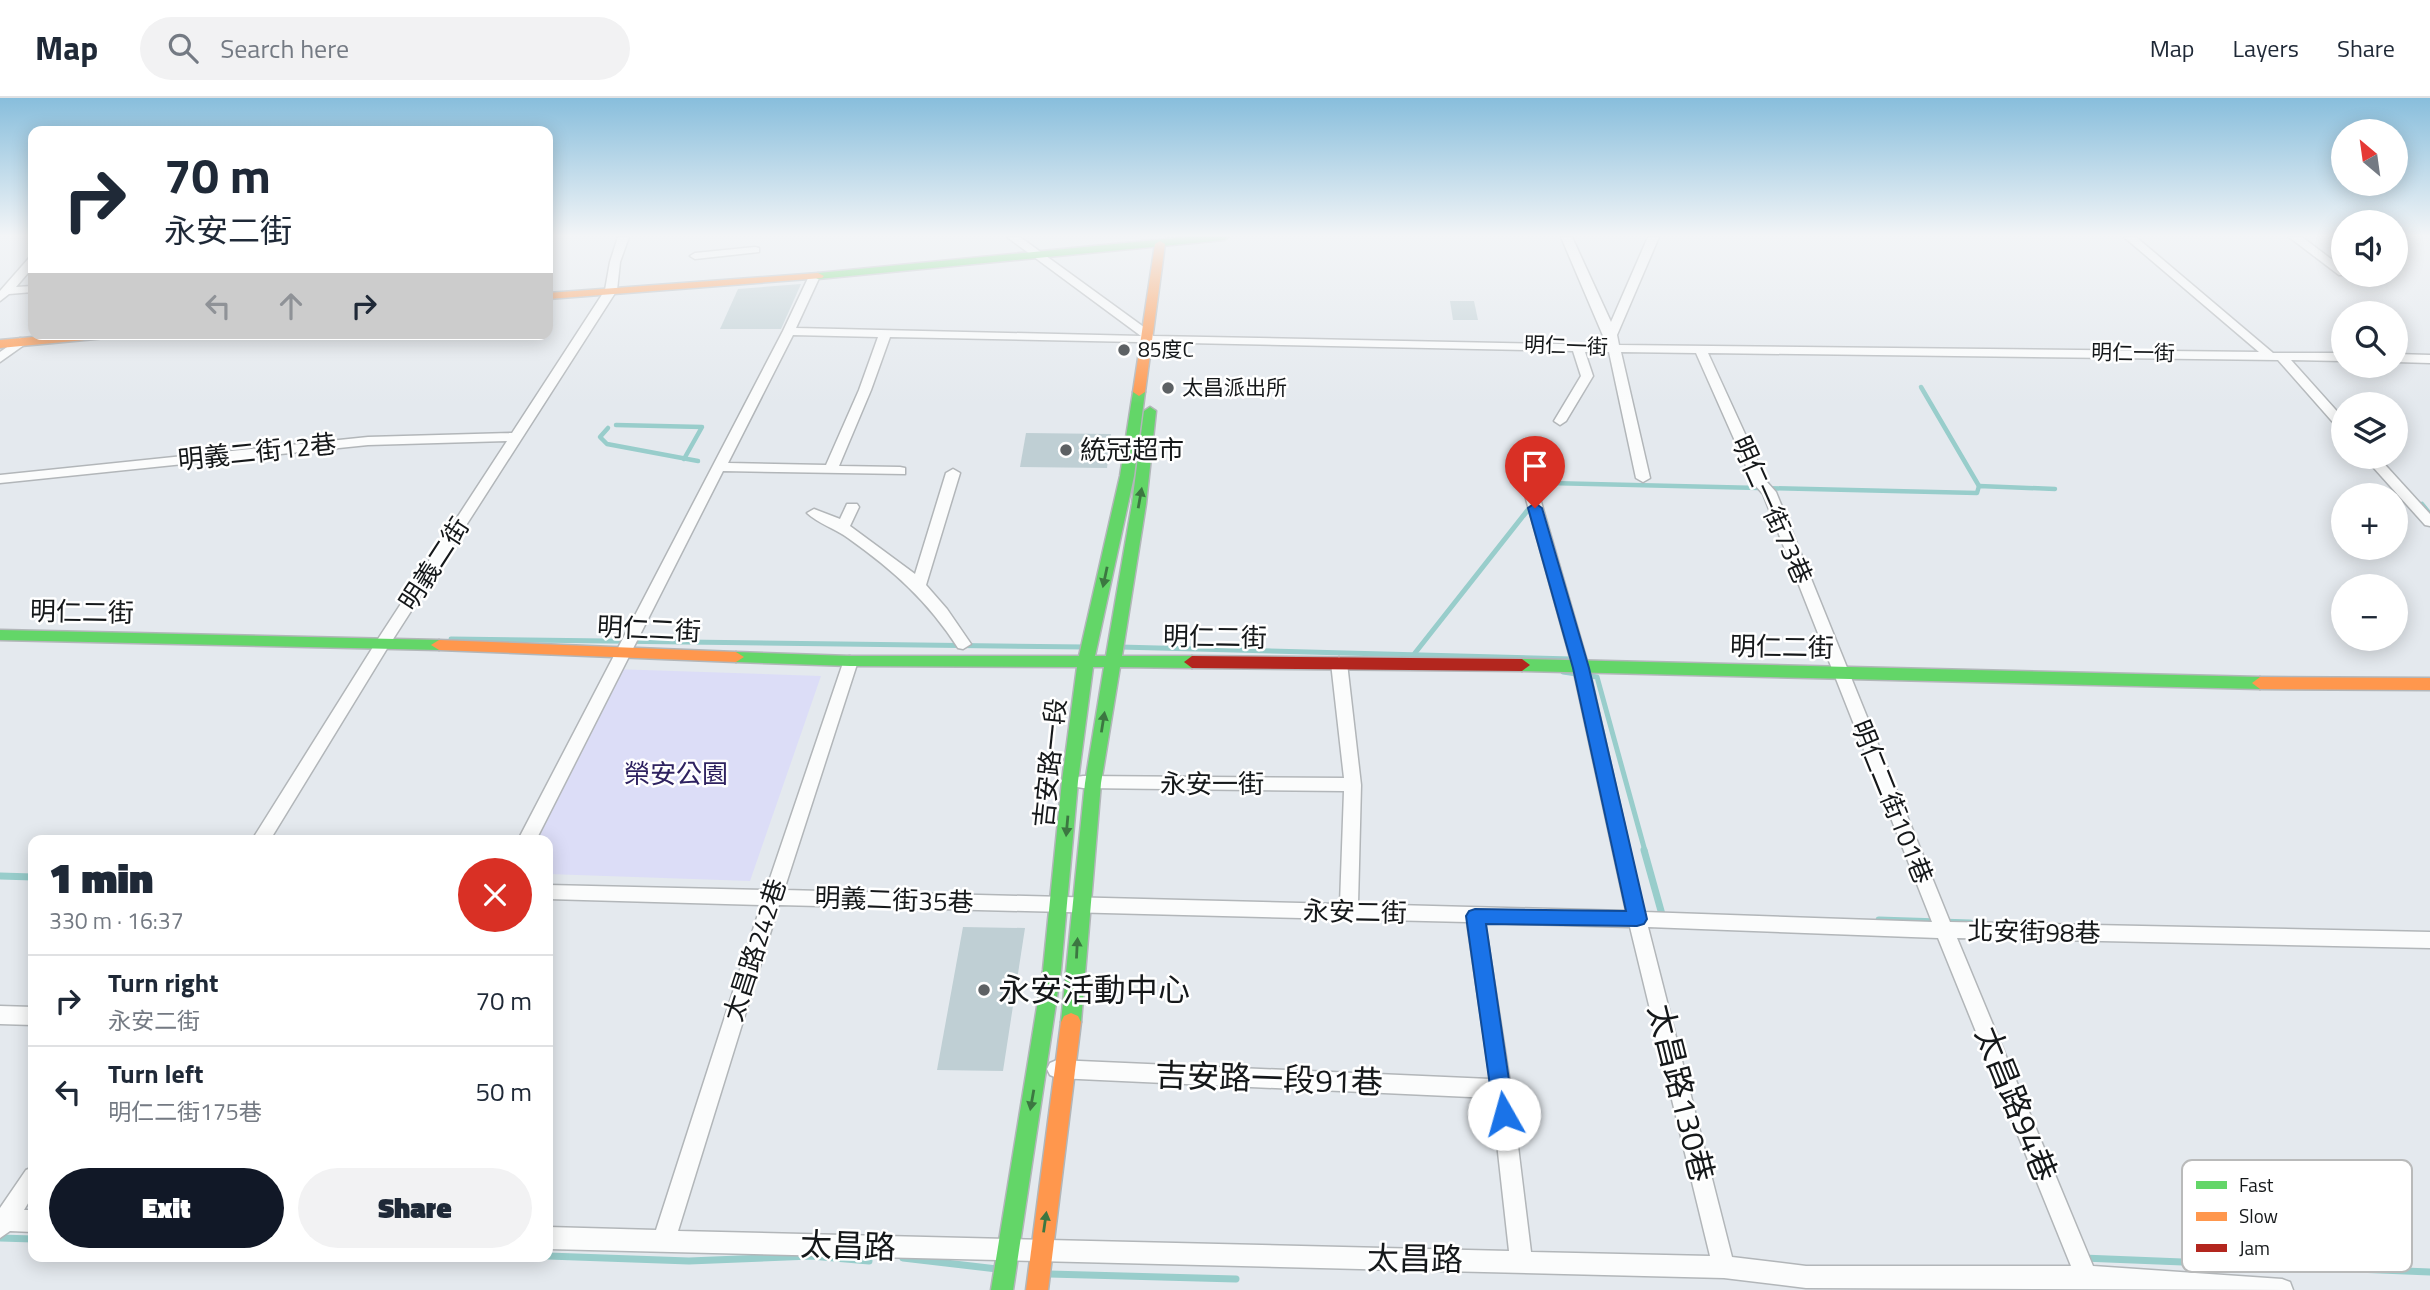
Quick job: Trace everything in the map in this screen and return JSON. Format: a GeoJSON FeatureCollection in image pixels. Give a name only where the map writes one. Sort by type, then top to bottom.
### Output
{"type":"FeatureCollection","features":[{"type":"Feature","properties":{"kind":"street"},"geometry":{"type":"LineString","coordinates":[[553,296],[583,293]]}},
{"type":"Feature","properties":{"kind":"street","name":"明義二街"},"geometry":{"type":"LineString","coordinates":[[264,835],[383,643],[609,293]]}},
{"type":"Feature","properties":{"kind":"street"},"geometry":{"type":"LineString","coordinates":[[530,835],[806,293]]}},
{"type":"Feature","properties":{"kind":"street"},"geometry":{"type":"LineString","coordinates":[[1088,293],[1150,337]]}},
{"type":"Feature","properties":{"kind":"street","name":"吉安路一段"},"geometry":{"type":"LineString","coordinates":[[1037,1290],[1066,1071],[1071,906],[1070,781],[1086,661],[1127,476],[1158,293]]}},
{"type":"Feature","properties":{"kind":"street"},"geometry":{"type":"LineString","coordinates":[[1591,293],[1612,341],[1643,478]]}},
{"type":"Feature","properties":{"kind":"street"},"geometry":{"type":"LineString","coordinates":[[1612,341],[1632,293]]}},
{"type":"Feature","properties":{"kind":"street"},"geometry":{"type":"LineString","coordinates":[[2197,293],[2275,356],[2331,413]]}},
{"type":"Feature","properties":{"kind":"street","name":"明仁一街"},"geometry":{"type":"LineString","coordinates":[[789,331],[1578,348],[1612,341],[1700,348],[2331,357]]}},
{"type":"Feature","properties":{"kind":"street"},"geometry":{"type":"LineString","coordinates":[[831,469],[865,390],[886,332]]}},
{"type":"Feature","properties":{"kind":"street","name":"吉安路一段"},"geometry":{"type":"LineString","coordinates":[[1002,1290],[1006,1249],[1038,1064],[1071,906],[1144,475],[1150,337]]}},
{"type":"Feature","properties":{"kind":"street"},"geometry":{"type":"LineString","coordinates":[[0,344],[42,340]]}},
{"type":"Feature","properties":{"kind":"street"},"geometry":{"type":"LineString","coordinates":[[0,358],[20,342]]}},
{"type":"Feature","properties":{"kind":"street"},"geometry":{"type":"LineString","coordinates":[[1560,421],[1587,376],[1578,348]]}},
{"type":"Feature","properties":{"kind":"street","name":"明仁一街73巷"},"geometry":{"type":"LineString","coordinates":[[1700,348],[1761,484],[1769,492],[1841,673]]}},
{"type":"Feature","properties":{"kind":"street"},"geometry":{"type":"LineString","coordinates":[[2408,358],[2430,359]]}},
{"type":"Feature","properties":{"kind":"street","name":"明義二街12巷"},"geometry":{"type":"LineString","coordinates":[[0,479],[368,441],[516,437]]}},
{"type":"Feature","properties":{"kind":"street"},"geometry":{"type":"LineString","coordinates":[[719,467],[900,471]]}},
{"type":"Feature","properties":{"kind":"street"},"geometry":{"type":"LineString","coordinates":[[2382,469],[2430,522]]}},
{"type":"Feature","properties":{"kind":"street"},"geometry":{"type":"LineString","coordinates":[[919,584],[953,473]]}},
{"type":"Feature","properties":{"kind":"street","name":"太昌路130巷"},"geometry":{"type":"LineString","coordinates":[[1528,481],[1581,668],[1637,919],[1724,1267]]}},
{"type":"Feature","properties":{"kind":"street"},"geometry":{"type":"LineString","coordinates":[[843,527],[852,507]]}},
{"type":"Feature","properties":{"kind":"street"},"geometry":{"type":"LineString","coordinates":[[814,513],[843,527],[919,584],[944,612],[963,644]]}},
{"type":"Feature","properties":{"kind":"street","name":"明仁二街"},"geometry":{"type":"LineString","coordinates":[[0,635],[383,643],[850,661],[1411,662],[2192,682],[2430,684]]}},
{"type":"Feature","properties":{"kind":"street","name":"太昌路242巷"},"geometry":{"type":"LineString","coordinates":[[664,1240],[704,1106],[850,661]]}},
{"type":"Feature","properties":{"kind":"street"},"geometry":{"type":"LineString","coordinates":[[1339,663],[1353,785],[1349,912]]}},
{"type":"Feature","properties":{"kind":"street","name":"明仁二街101巷"},"geometry":{"type":"LineString","coordinates":[[1841,673],[1944,930]]}},
{"type":"Feature","properties":{"kind":"street","name":"永安一街"},"geometry":{"type":"LineString","coordinates":[[1070,781],[1353,785]]}},
{"type":"Feature","properties":{"kind":"street","name":"明義二街35巷"},"geometry":{"type":"LineString","coordinates":[[553,892],[1071,906]]}},
{"type":"Feature","properties":{"kind":"street","name":"永安二街"},"geometry":{"type":"LineString","coordinates":[[1071,906],[1637,919]]}},
{"type":"Feature","properties":{"kind":"street"},"geometry":{"type":"LineString","coordinates":[[1475,916],[1501,1089],[1521,1262]]}},
{"type":"Feature","properties":{"kind":"street","name":"北安街98巷"},"geometry":{"type":"LineString","coordinates":[[1637,919],[1944,930],[2430,940]]}},
{"type":"Feature","properties":{"kind":"street","name":"太昌路94巷"},"geometry":{"type":"LineString","coordinates":[[1944,930],[2089,1284]]}},
{"type":"Feature","properties":{"kind":"street"},"geometry":{"type":"LineString","coordinates":[[0,1015],[28,1016]]}},
{"type":"Feature","properties":{"kind":"street","name":"吉安路一段91巷"},"geometry":{"type":"LineString","coordinates":[[1038,1064],[1066,1071],[1501,1089]]}},
{"type":"Feature","properties":{"kind":"street"},"geometry":{"type":"LineString","coordinates":[[2,1222],[28,1184]]}},
{"type":"Feature","properties":{"kind":"street"},"geometry":{"type":"LineString","coordinates":[[2,1222],[28,1221]]}},
{"type":"Feature","properties":{"kind":"street","name":"太昌路"},"geometry":{"type":"LineString","coordinates":[[553,1237],[886,1248],[1724,1267],[1806,1277],[2282,1290]]}},
{"type":"Feature","properties":{"kind":"green space","name":"榮安公園"},"geometry":{"type":"Polygon","coordinates":[[[613,669],[821,676],[750,881],[553,874],[553,835],[526,835],[613,669]]]}},
{"type":"Feature","properties":{"kind":"building"},"geometry":{"type":"Polygon","coordinates":[[[736,293],[797,293],[781,329],[720,329],[736,293]]]}},
{"type":"Feature","properties":{"kind":"building"},"geometry":{"type":"Polygon","coordinates":[[[1450,301],[1474,301],[1478,320],[1453,320],[1450,301]]]}},
{"type":"Feature","properties":{"kind":"building","name":"統冠超市"},"geometry":{"type":"Polygon","coordinates":[[[1026,433],[1111,434],[1107,468],[1020,467],[1026,433]]]}},
{"type":"Feature","properties":{"kind":"building","name":"永安活動中心"},"geometry":{"type":"Polygon","coordinates":[[[963,927],[1025,928],[1003,1071],[937,1070],[963,927]]]}},
{"type":"Feature","properties":{"kind":"waterway"},"geometry":{"type":"LineString","coordinates":[[1921,387],[1979,486]]}},
{"type":"Feature","properties":{"kind":"waterway"},"geometry":{"type":"LineString","coordinates":[[616,425],[702,427],[684,458]]}},
{"type":"Feature","properties":{"kind":"waterway"},"geometry":{"type":"LineString","coordinates":[[608,428],[600,437],[607,444],[684,458]]}},
{"type":"Feature","properties":{"kind":"waterway"},"geometry":{"type":"LineString","coordinates":[[684,458],[698,461]]}},
{"type":"Feature","properties":{"kind":"waterway"},"geometry":{"type":"LineString","coordinates":[[1530,508],[1549,483],[1977,493],[1979,486]]}},
{"type":"Feature","properties":{"kind":"waterway"},"geometry":{"type":"LineString","coordinates":[[1979,486],[2055,489]]}},
{"type":"Feature","properties":{"kind":"waterway"},"geometry":{"type":"LineString","coordinates":[[2422,504],[2425,508]]}},
{"type":"Feature","properties":{"kind":"waterway"},"geometry":{"type":"LineString","coordinates":[[1415,653],[1531,506]]}},
{"type":"Feature","properties":{"kind":"waterway"},"geometry":{"type":"LineString","coordinates":[[2423,506],[2430,514]]}},
{"type":"Feature","properties":{"kind":"waterway"},"geometry":{"type":"LineString","coordinates":[[451,639],[1085,647]]}},
{"type":"Feature","properties":{"kind":"waterway"},"geometry":{"type":"LineString","coordinates":[[1120,647],[1572,659]]}},
{"type":"Feature","properties":{"kind":"waterway"},"geometry":{"type":"LineString","coordinates":[[1563,672],[1597,677],[1645,851]]}},
{"type":"Feature","properties":{"kind":"waterway"},"geometry":{"type":"LineString","coordinates":[[1644,850],[1663,918]]}},
{"type":"Feature","properties":{"kind":"waterway"},"geometry":{"type":"LineString","coordinates":[[0,876],[28,877]]}},
{"type":"Feature","properties":{"kind":"waterway"},"geometry":{"type":"LineString","coordinates":[[1879,920],[1970,923]]}},
{"type":"Feature","properties":{"kind":"waterway"},"geometry":{"type":"LineString","coordinates":[[0,1238],[28,1239]]}},
{"type":"Feature","properties":{"kind":"waterway"},"geometry":{"type":"LineString","coordinates":[[553,1256],[689,1261],[811,1256],[869,1261]]}},
{"type":"Feature","properties":{"kind":"waterway"},"geometry":{"type":"LineString","coordinates":[[903,1258],[997,1269]]}},
{"type":"Feature","properties":{"kind":"waterway"},"geometry":{"type":"LineString","coordinates":[[2083,1258],[2182,1262]]}},
{"type":"Feature","properties":{"kind":"waterway"},"geometry":{"type":"LineString","coordinates":[[2412,1271],[2430,1272]]}},
{"type":"Feature","properties":{"kind":"waterway"},"geometry":{"type":"LineString","coordinates":[[1049,1274],[1236,1279]]}},
{"type":"Feature","properties":{"kind":"traffic: fast"},"geometry":{"type":"LineString","coordinates":[[1002,1290],[1052,970],[1070,781],[1086,661],[1127,476],[1139,392]]}},
{"type":"Feature","properties":{"kind":"traffic: fast"},"geometry":{"type":"LineString","coordinates":[[1071,1022],[1093,783],[1139,504],[1150,411]]}},
{"type":"Feature","properties":{"kind":"traffic: fast"},"geometry":{"type":"LineString","coordinates":[[0,635],[439,645]]}},
{"type":"Feature","properties":{"kind":"traffic: fast"},"geometry":{"type":"LineString","coordinates":[[736,657],[850,661],[1192,662]]}},
{"type":"Feature","properties":{"kind":"traffic: fast"},"geometry":{"type":"LineString","coordinates":[[1522,665],[2260,683]]}},
{"type":"Feature","properties":{"kind":"traffic: slow"},"geometry":{"type":"LineString","coordinates":[[553,296],[594,293]]}},
{"type":"Feature","properties":{"kind":"traffic: slow"},"geometry":{"type":"LineString","coordinates":[[1139,392],[1153,293]]}},
{"type":"Feature","properties":{"kind":"traffic: slow"},"geometry":{"type":"LineString","coordinates":[[0,344],[42,340]]}},
{"type":"Feature","properties":{"kind":"traffic: slow"},"geometry":{"type":"LineString","coordinates":[[439,645],[736,657]]}},
{"type":"Feature","properties":{"kind":"traffic: slow"},"geometry":{"type":"LineString","coordinates":[[2260,683],[2430,684]]}},
{"type":"Feature","properties":{"kind":"traffic: slow"},"geometry":{"type":"LineString","coordinates":[[1037,1290],[1071,1022]]}},
{"type":"Feature","properties":{"kind":"traffic: jam"},"geometry":{"type":"LineString","coordinates":[[1192,662],[1522,665]]}},
{"type":"Feature","properties":{"kind":"place","name":"85度C"},"geometry":{"type":"Point","coordinates":[1124,350]}},
{"type":"Feature","properties":{"kind":"place","name":"太昌派出所"},"geometry":{"type":"Point","coordinates":[1168,388]}},
{"type":"Feature","properties":{"kind":"place","name":"統冠超市"},"geometry":{"type":"Point","coordinates":[1066,450]}},
{"type":"Feature","properties":{"kind":"place","name":"永安活動中心"},"geometry":{"type":"Point","coordinates":[984,990]}},
{"type":"Feature","properties":{"kind":"route"},"geometry":{"type":"LineString","coordinates":[[1504,1114],[1475,916],[1637,919],[1581,668],[1535,508]]}}]}
